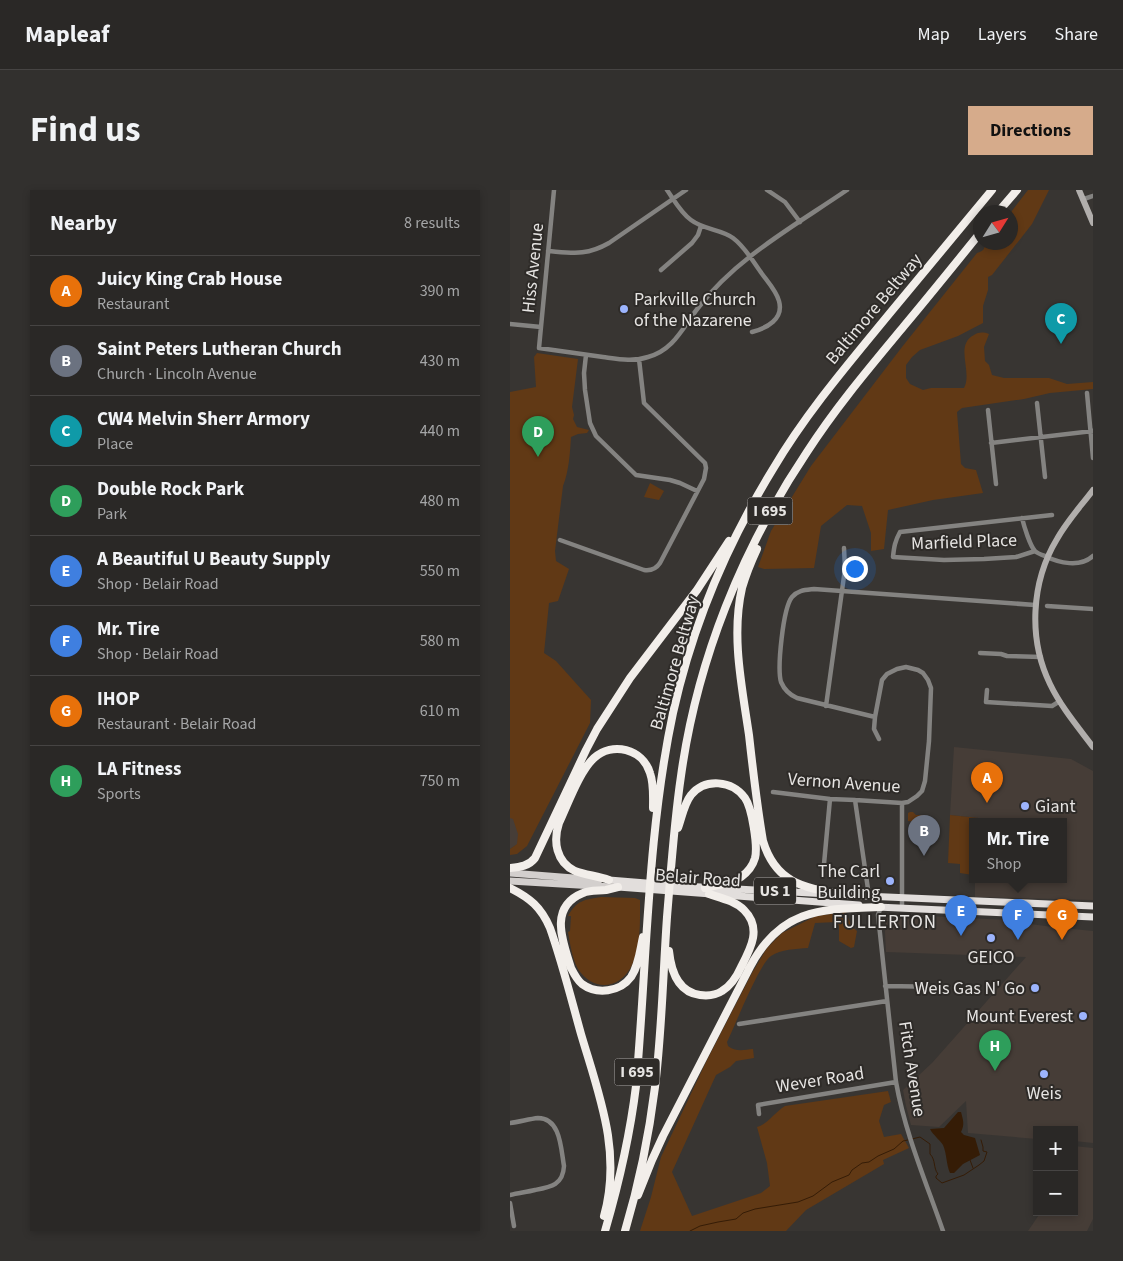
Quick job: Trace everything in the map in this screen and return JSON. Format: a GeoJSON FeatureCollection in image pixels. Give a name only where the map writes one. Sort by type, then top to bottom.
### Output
{"type":"FeatureCollection","features":[{"type":"Feature","properties":{"kind":"highway","name":"Baltimore Beltway"},"geometry":{"type":"LineString","coordinates":[[605,1231],[619,1183],[633,1112],[648,910],[662,772],[681,682],[708,599],[743,521],[773,468],[816,404],[992,190]]}},
{"type":"Feature","properties":{"kind":"highway"},"geometry":{"type":"LineString","coordinates":[[1004,205],[1016,190]]}},
{"type":"Feature","properties":{"kind":"highway","name":"Baltimore Beltway"},"geometry":{"type":"LineString","coordinates":[[625,1231],[643,1160],[655,1087],[667,919],[681,774],[699,688],[715,635],[750,551],[774,504],[808,449],[863,375],[973,241]]}},
{"type":"Feature","properties":{"kind":"highway"},"geometry":{"type":"LineString","coordinates":[[808,449],[776,506],[746,575],[738,613],[738,646],[761,831],[768,854],[783,874],[799,884],[809,888],[846,895]]}},
{"type":"Feature","properties":{"kind":"highway"},"geometry":{"type":"LineString","coordinates":[[510,868],[524,866],[536,858],[602,720],[630,678],[697,590],[743,521]]}},
{"type":"Feature","properties":{"kind":"highway"},"geometry":{"type":"LineString","coordinates":[[609,880],[573,870],[560,857],[556,845],[556,831],[578,782],[589,763],[600,753],[620,748],[626,749],[637,754],[649,768],[652,780],[654,844]]}},
{"type":"Feature","properties":{"kind":"highway"},"geometry":{"type":"LineString","coordinates":[[674,844],[686,804],[691,795],[699,788],[708,784],[722,784],[733,787],[745,798],[751,810],[756,846],[753,863],[750,869],[740,878],[707,891]]}},
{"type":"Feature","properties":{"kind":"highway","name":"Belair Road"},"geometry":{"type":"LineString","coordinates":[[609,880],[640,886]]}},
{"type":"Feature","properties":{"kind":"highway","name":"Belair Road"},"geometry":{"type":"LineString","coordinates":[[618,887],[640,886],[683,889],[881,907],[1093,918]]}},
{"type":"Feature","properties":{"kind":"highway"},"geometry":{"type":"LineString","coordinates":[[618,887],[583,892],[568,902],[562,913],[560,929],[571,968],[576,978],[584,985],[594,989],[606,990],[617,989],[627,982],[637,965],[648,910]]}},
{"type":"Feature","properties":{"kind":"highway"},"geometry":{"type":"LineString","coordinates":[[510,888],[522,894],[536,905],[550,928],[603,1109],[610,1140],[611,1171],[606,1209],[600,1231]]}},
{"type":"Feature","properties":{"kind":"highway"},"geometry":{"type":"LineString","coordinates":[[667,919],[670,958],[678,981],[694,994],[710,995],[730,986],[751,948],[754,940],[753,926],[748,915],[739,906],[707,891]]}},
{"type":"Feature","properties":{"kind":"highway","name":"Belair Road"},"geometry":{"type":"LineString","coordinates":[[707,891],[1093,906]]}},
{"type":"Feature","properties":{"kind":"highway"},"geometry":{"type":"LineString","coordinates":[[629,1218],[663,1136],[761,948],[782,927],[804,915],[826,910],[881,907]]}},
{"type":"Feature","properties":{"kind":"main road"},"geometry":{"type":"LineString","coordinates":[[1079,190],[1093,223]]}},
{"type":"Feature","properties":{"kind":"main road"},"geometry":{"type":"LineString","coordinates":[[1093,490],[1058,537],[1047,557],[1040,578],[1036,605],[1036,632],[1040,657],[1050,685],[1093,748]]}},
{"type":"Feature","properties":{"kind":"main road","name":"Belair Road"},"geometry":{"type":"LineString","coordinates":[[510,873],[609,880]]}},
{"type":"Feature","properties":{"kind":"main road","name":"Belair Road"},"geometry":{"type":"LineString","coordinates":[[510,881],[618,887]]}},
{"type":"Feature","properties":{"kind":"street","name":"Hiss Avenue"},"geometry":{"type":"LineString","coordinates":[[554,190],[539,348],[586,355]]}},
{"type":"Feature","properties":{"kind":"street"},"geometry":{"type":"LineString","coordinates":[[667,190],[687,217],[701,226],[728,235],[738,242],[750,256],[774,292],[779,302],[777,316],[773,322],[762,329],[752,332]]}},
{"type":"Feature","properties":{"kind":"street"},"geometry":{"type":"LineString","coordinates":[[548,251],[576,253],[597,250],[686,190]]}},
{"type":"Feature","properties":{"kind":"street"},"geometry":{"type":"LineString","coordinates":[[697,491],[670,480],[636,475],[596,436],[590,423],[585,390],[586,355],[626,360],[639,359],[656,354],[672,344],[698,308],[732,271],[750,256],[848,190]]}},
{"type":"Feature","properties":{"kind":"street"},"geometry":{"type":"LineString","coordinates":[[770,191],[784,202],[800,222]]}},
{"type":"Feature","properties":{"kind":"street"},"geometry":{"type":"LineString","coordinates":[[1084,199],[1093,196]]}},
{"type":"Feature","properties":{"kind":"street"},"geometry":{"type":"LineString","coordinates":[[661,270],[692,243],[698,235],[701,226]]}},
{"type":"Feature","properties":{"kind":"street"},"geometry":{"type":"LineString","coordinates":[[510,324],[541,327]]}},
{"type":"Feature","properties":{"kind":"street"},"geometry":{"type":"LineString","coordinates":[[560,540],[644,570],[653,570],[660,563],[706,473],[705,464],[644,403],[639,359]]}},
{"type":"Feature","properties":{"kind":"street"},"geometry":{"type":"LineString","coordinates":[[1087,393],[1093,458]]}},
{"type":"Feature","properties":{"kind":"street"},"geometry":{"type":"LineString","coordinates":[[1037,403],[1045,478]]}},
{"type":"Feature","properties":{"kind":"street"},"geometry":{"type":"LineString","coordinates":[[988,410],[996,484]]}},
{"type":"Feature","properties":{"kind":"street"},"geometry":{"type":"LineString","coordinates":[[991,443],[1092,432]]}},
{"type":"Feature","properties":{"kind":"street"},"geometry":{"type":"LineString","coordinates":[[1052,515],[1022,518],[1035,551],[1058,562],[1081,563],[1088,561],[1093,556]]}},
{"type":"Feature","properties":{"kind":"street","name":"Marfield Place"},"geometry":{"type":"LineString","coordinates":[[1022,518],[906,530],[900,532],[896,539],[894,558],[984,559],[1016,557],[1035,551]]}},
{"type":"Feature","properties":{"kind":"street"},"geometry":{"type":"LineString","coordinates":[[826,706],[845,569],[844,548]]}},
{"type":"Feature","properties":{"kind":"street"},"geometry":{"type":"LineString","coordinates":[[875,717],[792,696],[786,690],[782,683],[779,666],[785,619],[791,598],[802,590],[877,593],[1036,605]]}},
{"type":"Feature","properties":{"kind":"street"},"geometry":{"type":"LineString","coordinates":[[1047,606],[1093,609]]}},
{"type":"Feature","properties":{"kind":"street"},"geometry":{"type":"LineString","coordinates":[[980,653],[1040,657]]}},
{"type":"Feature","properties":{"kind":"street","name":"Vernon Avenue"},"geometry":{"type":"LineString","coordinates":[[772,792],[830,800],[902,803],[908,802],[917,796],[922,790],[925,781],[931,688],[923,673],[915,668],[897,669],[887,674],[881,684],[874,729],[880,739]]}},
{"type":"Feature","properties":{"kind":"street"},"geometry":{"type":"LineString","coordinates":[[987,690],[986,702],[1052,706],[1060,701]]}},
{"type":"Feature","properties":{"kind":"street"},"geometry":{"type":"LineString","coordinates":[[824,864],[830,800]]}},
{"type":"Feature","properties":{"kind":"street"},"geometry":{"type":"LineString","coordinates":[[855,800],[869,896]]}},
{"type":"Feature","properties":{"kind":"street"},"geometry":{"type":"LineString","coordinates":[[902,803],[902,908]]}},
{"type":"Feature","properties":{"kind":"street","name":"Fitch Avenue"},"geometry":{"type":"LineString","coordinates":[[881,907],[878,915],[899,1103],[943,1231]]}},
{"type":"Feature","properties":{"kind":"street"},"geometry":{"type":"LineString","coordinates":[[885,986],[947,987]]}},
{"type":"Feature","properties":{"kind":"street"},"geometry":{"type":"LineString","coordinates":[[739,1024],[887,1001]]}},
{"type":"Feature","properties":{"kind":"street","name":"Wever Road"},"geometry":{"type":"LineString","coordinates":[[760,1114],[758,1105],[896,1082]]}},
{"type":"Feature","properties":{"kind":"street"},"geometry":{"type":"LineString","coordinates":[[510,1123],[537,1118],[550,1121],[559,1136],[564,1166],[560,1179],[554,1185],[547,1188],[510,1194]]}},
{"type":"Feature","properties":{"kind":"street"},"geometry":{"type":"LineString","coordinates":[[510,1202],[514,1226]]}},
{"type":"Feature","properties":{"kind":"shaded area"},"geometry":{"type":"Polygon","coordinates":[[[1028,190],[1049,190],[1032,224],[1018,242],[1018,205],[1016,205],[1028,190]]]}},
{"type":"Feature","properties":{"kind":"shaded area"},"geometry":{"type":"Polygon","coordinates":[[[983,250],[1012,250],[992,275],[988,277],[988,290],[983,306],[983,323],[958,336],[920,350],[906,365],[906,378],[910,384],[923,390],[931,388],[964,388],[967,374],[965,345],[968,339],[974,335],[983,333],[989,334],[984,347],[985,361],[989,365],[992,375],[1004,378],[1049,378],[1067,384],[1093,382],[1093,389],[1050,393],[1024,399],[962,408],[957,412],[961,464],[965,468],[976,470],[983,493],[933,500],[888,510],[884,549],[871,551],[871,533],[862,506],[847,505],[821,526],[814,568],[764,569],[758,567],[771,531],[811,466],[977,253],[983,250]]]}},
{"type":"Feature","properties":{"kind":"shaded area"},"geometry":{"type":"Polygon","coordinates":[[[537,353],[578,359],[572,407],[573,419],[577,427],[589,430],[587,433],[571,437],[555,551],[556,561],[569,569],[558,601],[549,603],[544,653],[556,661],[591,700],[590,723],[527,846],[517,854],[510,855],[510,849],[517,844],[518,834],[513,819],[510,818],[510,392],[536,387],[534,357],[537,353]]]}},
{"type":"Feature","properties":{"kind":"shaded area"},"geometry":{"type":"Polygon","coordinates":[[[650,483],[664,491],[659,500],[644,497],[650,483]]]}},
{"type":"Feature","properties":{"kind":"shaded area"},"geometry":{"type":"Polygon","coordinates":[[[954,747],[1071,759],[1093,771],[1093,900],[975,897],[975,883],[1067,883],[1067,818],[978,818],[950,815],[954,747]]]}},
{"type":"Feature","properties":{"kind":"shaded area"},"geometry":{"type":"Polygon","coordinates":[[[510,803],[526,839],[510,849],[510,803]]]}},
{"type":"Feature","properties":{"kind":"shaded area"},"geometry":{"type":"Polygon","coordinates":[[[908,813],[916,815],[925,815],[925,824],[916,824],[916,822],[908,821],[908,813]]]}},
{"type":"Feature","properties":{"kind":"shaded area"},"geometry":{"type":"Polygon","coordinates":[[[950,815],[978,818],[969,818],[969,874],[960,873],[960,864],[948,863],[950,815]]]}},
{"type":"Feature","properties":{"kind":"shaded area"},"geometry":{"type":"Polygon","coordinates":[[[601,897],[635,898],[640,900],[640,925],[632,965],[621,979],[606,985],[591,982],[578,969],[568,932],[570,931],[571,916],[568,916],[575,907],[585,900],[601,897]]]}},
{"type":"Feature","properties":{"kind":"shaded area"},"geometry":{"type":"Polygon","coordinates":[[[846,912],[852,927],[857,931],[854,947],[851,948],[839,941],[839,926],[837,922],[815,923],[808,948],[779,952],[766,961],[727,1042],[728,1046],[734,1049],[753,1049],[754,1058],[736,1061],[716,1075],[672,1172],[692,1216],[761,1193],[770,1186],[767,1163],[757,1127],[765,1123],[785,1106],[888,1091],[891,1102],[884,1105],[879,1121],[884,1137],[901,1134],[909,1148],[883,1160],[884,1164],[806,1210],[786,1231],[640,1231],[661,1157],[707,1060],[767,948],[782,933],[816,916],[846,912]]]}},
{"type":"Feature","properties":{"kind":"shaded area"},"geometry":{"type":"Polygon","coordinates":[[[887,914],[1027,921],[1030,924],[1093,931],[1093,1143],[1078,1141],[1078,1126],[1033,1126],[1033,1139],[968,1133],[966,1101],[939,1127],[911,1125],[903,1090],[932,1063],[1026,957],[886,952],[885,932],[887,914]]]}},
{"type":"Feature","properties":{"kind":"shaded area"},"geometry":{"type":"Polygon","coordinates":[[[958,1112],[961,1112],[963,1120],[961,1132],[964,1135],[975,1138],[980,1155],[963,1164],[954,1173],[950,1173],[943,1145],[930,1129],[944,1128],[958,1112]]]}},
{"type":"Feature","properties":{"kind":"shaded area"},"geometry":{"type":"Polygon","coordinates":[[[1078,1146],[1093,1148],[1093,1219],[1087,1231],[1028,1231],[1038,1216],[1078,1216],[1078,1146]]]}},
{"type":"Feature","properties":{"kind":"waterway"},"geometry":{"type":"LineString","coordinates":[[912,1139],[920,1137],[930,1144],[930,1154],[938,1174],[936,1178],[942,1183],[964,1175],[984,1161],[987,1152],[983,1151],[981,1140]]}},
{"type":"Feature","properties":{"kind":"waterway"},"geometry":{"type":"LineString","coordinates":[[690,1231],[700,1226],[736,1219],[743,1213],[755,1209],[798,1202],[813,1196],[832,1182],[849,1175],[852,1170],[862,1163],[869,1162],[894,1149],[903,1141],[908,1140]]}},
{"type":"Feature","properties":{"kind":"waterway"},"geometry":{"type":"LineString","coordinates":[[970,1160],[973,1168]]}},
{"type":"Feature","properties":{"kind":"place","name":"Parkville Church of the Nazarene"},"geometry":{"type":"Point","coordinates":[624,309]}},
{"type":"Feature","properties":{"kind":"place","name":"CW4 Melvin Sherr Armory"},"geometry":{"type":"Point","coordinates":[1061,344]}},
{"type":"Feature","properties":{"kind":"place","name":"Double Rock Park"},"geometry":{"type":"Point","coordinates":[538,457]}},
{"type":"Feature","properties":{"kind":"place","name":"Juicy King Crab House"},"geometry":{"type":"Point","coordinates":[987,803]}},
{"type":"Feature","properties":{"kind":"place","name":"Giant"},"geometry":{"type":"Point","coordinates":[1025,806]}},
{"type":"Feature","properties":{"kind":"place","name":"Saint Peters Lutheran Church"},"geometry":{"type":"Point","coordinates":[924,856]}},
{"type":"Feature","properties":{"kind":"place","name":"The Carl Building"},"geometry":{"type":"Point","coordinates":[890,881]}},
{"type":"Feature","properties":{"kind":"place","name":"A Beautiful U Beauty Supply"},"geometry":{"type":"Point","coordinates":[961,936]}},
{"type":"Feature","properties":{"kind":"place","name":"GEICO"},"geometry":{"type":"Point","coordinates":[991,938]}},
{"type":"Feature","properties":{"kind":"place","name":"Mr. Tire"},"geometry":{"type":"Point","coordinates":[1018,940]}},
{"type":"Feature","properties":{"kind":"place","name":"IHOP"},"geometry":{"type":"Point","coordinates":[1062,940]}},
{"type":"Feature","properties":{"kind":"place","name":"Weis Gas N' Go"},"geometry":{"type":"Point","coordinates":[1035,988]}},
{"type":"Feature","properties":{"kind":"place","name":"Mount Everest"},"geometry":{"type":"Point","coordinates":[1083,1016]}},
{"type":"Feature","properties":{"kind":"place","name":"LA Fitness"},"geometry":{"type":"Point","coordinates":[995,1071]}},
{"type":"Feature","properties":{"kind":"place","name":"Weis"},"geometry":{"type":"Point","coordinates":[1044,1074]}},
{"type":"Feature","properties":{"kind":"district","name":"FULLERTON"},"geometry":{"type":"Point","coordinates":[885,922]}}]}
